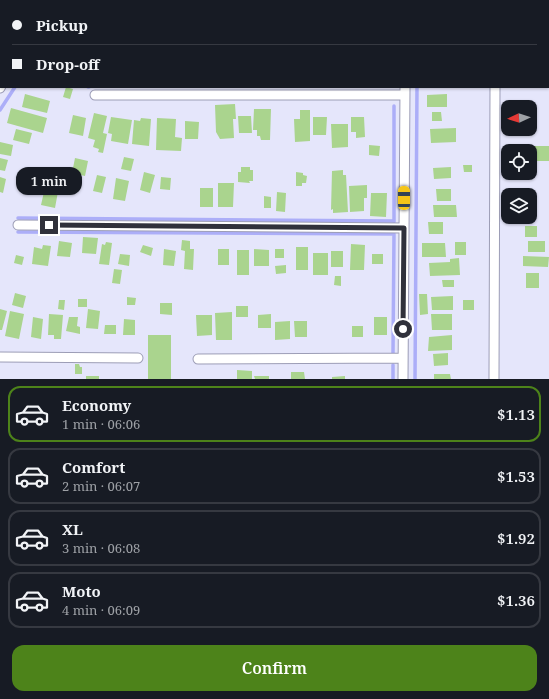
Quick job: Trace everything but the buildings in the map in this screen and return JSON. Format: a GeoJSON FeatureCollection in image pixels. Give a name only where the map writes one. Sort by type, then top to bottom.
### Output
{"type":"FeatureCollection","features":[{"type":"Feature","properties":{"kind":"street"},"geometry":{"type":"LineString","coordinates":[[494,379],[495,88]]}},
{"type":"Feature","properties":{"kind":"street"},"geometry":{"type":"LineString","coordinates":[[95,95],[405,91],[403,379]]}},
{"type":"Feature","properties":{"kind":"street"},"geometry":{"type":"LineString","coordinates":[[18,225],[404,228]]}},
{"type":"Feature","properties":{"kind":"street"},"geometry":{"type":"LineString","coordinates":[[0,357],[138,358]]}},
{"type":"Feature","properties":{"kind":"street"},"geometry":{"type":"LineString","coordinates":[[198,359],[403,358]]}},
{"type":"Feature","properties":{"kind":"waterway"},"geometry":{"type":"LineString","coordinates":[[0,110],[14,88]]}},
{"type":"Feature","properties":{"kind":"waterway"},"geometry":{"type":"LineString","coordinates":[[415,379],[417,88]]}},
{"type":"Feature","properties":{"kind":"waterway"},"geometry":{"type":"LineString","coordinates":[[394,106],[394,222]]}},
{"type":"Feature","properties":{"kind":"waterway"},"geometry":{"type":"LineString","coordinates":[[18,218],[394,221]]}},
{"type":"Feature","properties":{"kind":"waterway"},"geometry":{"type":"LineString","coordinates":[[18,232],[394,234]]}},
{"type":"Feature","properties":{"kind":"waterway"},"geometry":{"type":"LineString","coordinates":[[393,353],[394,234]]}},
{"type":"Feature","properties":{"kind":"waterway"},"geometry":{"type":"LineString","coordinates":[[393,365],[393,379]]}},
{"type":"Feature","properties":{"kind":"route"},"geometry":{"type":"LineString","coordinates":[[49,225],[404,228],[403,329]]}}]}
